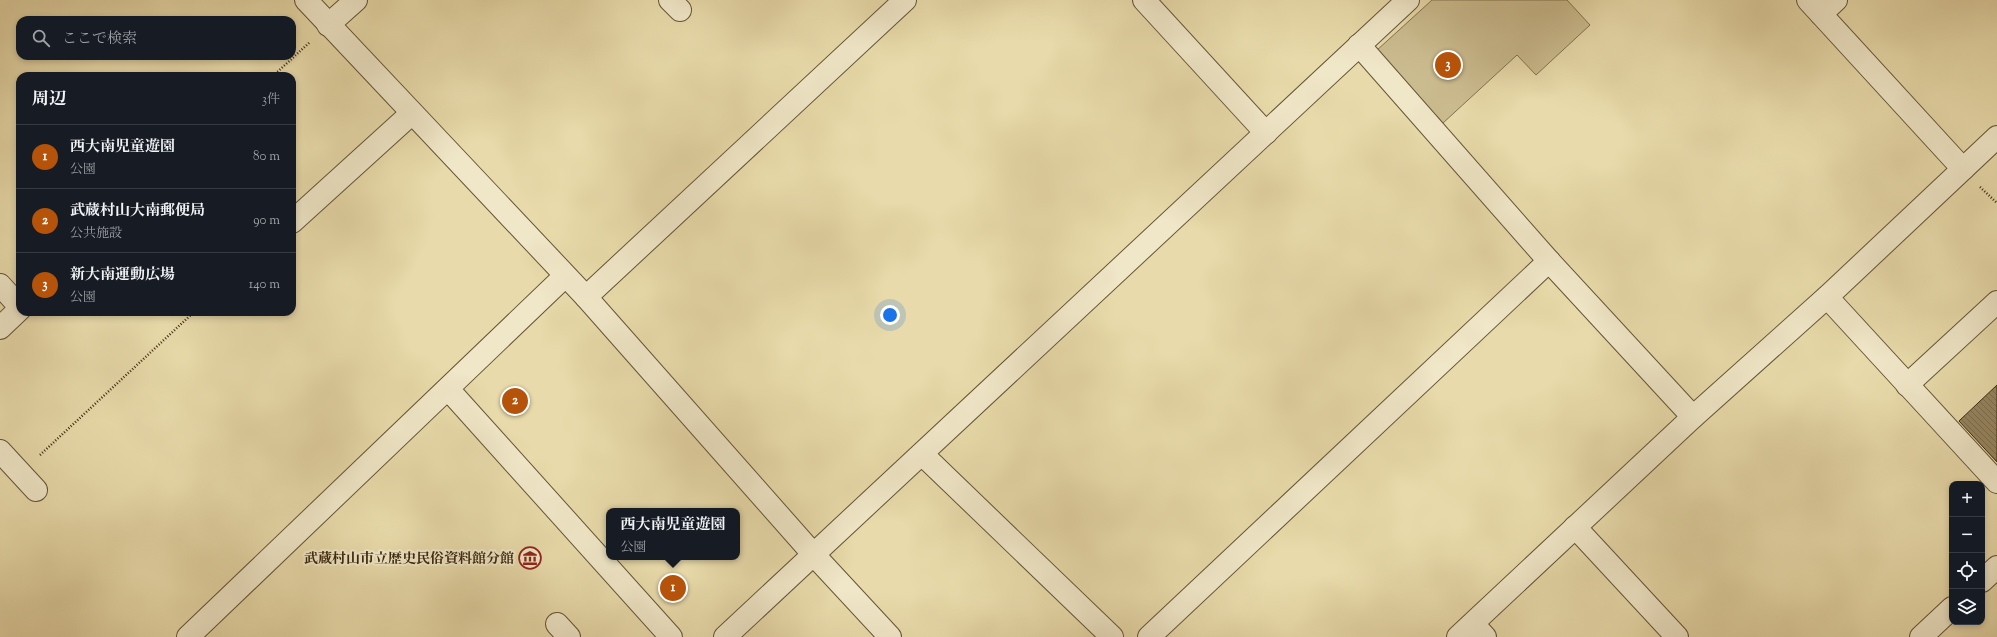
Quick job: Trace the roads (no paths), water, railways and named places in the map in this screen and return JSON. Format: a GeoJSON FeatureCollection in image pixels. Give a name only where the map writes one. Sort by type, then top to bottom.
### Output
{"type":"FeatureCollection","features":[{"type":"Feature","properties":{"kind":"street"},"geometry":{"type":"LineString","coordinates":[[306,0],[411,114],[586,297],[814,555],[890,637]]}},
{"type":"Feature","properties":{"kind":"street"},"geometry":{"type":"LineString","coordinates":[[328,25],[356,0]]}},
{"type":"Feature","properties":{"kind":"street"},"geometry":{"type":"LineString","coordinates":[[586,297],[906,0]]}},
{"type":"Feature","properties":{"kind":"street"},"geometry":{"type":"LineString","coordinates":[[1144,0],[1266,133]]}},
{"type":"Feature","properties":{"kind":"street"},"geometry":{"type":"LineString","coordinates":[[726,637],[1408,0]]}},
{"type":"Feature","properties":{"kind":"street"},"geometry":{"type":"LineString","coordinates":[[1822,5],[1963,169]]}},
{"type":"Feature","properties":{"kind":"street"},"geometry":{"type":"LineString","coordinates":[[1359,45],[1549,261],[1693,417]]}},
{"type":"Feature","properties":{"kind":"street"},"geometry":{"type":"LineString","coordinates":[[296,218],[411,114]]}},
{"type":"Feature","properties":{"kind":"street"},"geometry":{"type":"LineString","coordinates":[[1472,632],[1575,527],[1693,417],[1827,297],[1997,137]]}},
{"type":"Feature","properties":{"kind":"street"},"geometry":{"type":"LineString","coordinates":[[1149,637],[1549,261]]}},
{"type":"Feature","properties":{"kind":"street"},"geometry":{"type":"LineString","coordinates":[[188,637],[566,276]]}},
{"type":"Feature","properties":{"kind":"street"},"geometry":{"type":"LineString","coordinates":[[0,285],[16,303]]}},
{"type":"Feature","properties":{"kind":"street"},"geometry":{"type":"LineString","coordinates":[[1827,297],[1997,482]]}},
{"type":"Feature","properties":{"kind":"street"},"geometry":{"type":"LineString","coordinates":[[1907,385],[1997,302]]}},
{"type":"Feature","properties":{"kind":"street"},"geometry":{"type":"LineString","coordinates":[[0,328],[16,312]]}},
{"type":"Feature","properties":{"kind":"street"},"geometry":{"type":"LineString","coordinates":[[448,389],[671,637]]}},
{"type":"Feature","properties":{"kind":"street"},"geometry":{"type":"LineString","coordinates":[[0,451],[36,490]]}},
{"type":"Feature","properties":{"kind":"street"},"geometry":{"type":"LineString","coordinates":[[922,454],[1112,637]]}},
{"type":"Feature","properties":{"kind":"street"},"geometry":{"type":"LineString","coordinates":[[1575,527],[1677,637]]}},
{"type":"Feature","properties":{"kind":"street"},"geometry":{"type":"LineString","coordinates":[[1985,578],[1997,567]]}},
{"type":"Feature","properties":{"kind":"street"},"geometry":{"type":"LineString","coordinates":[[1921,637],[1949,611]]}},
{"type":"Feature","properties":{"kind":"place","name":"新大南運動広場"},"geometry":{"type":"Point","coordinates":[1448,65]}},
{"type":"Feature","properties":{"kind":"place","name":"武蔵村山大南郵便局"},"geometry":{"type":"Point","coordinates":[515,401]}},
{"type":"Feature","properties":{"kind":"place","name":"武蔵村山市立歴史民俗資料館分館"},"geometry":{"type":"Point","coordinates":[530,558]}},
{"type":"Feature","properties":{"kind":"place","name":"西大南児童遊園"},"geometry":{"type":"Point","coordinates":[673,588]}}]}
